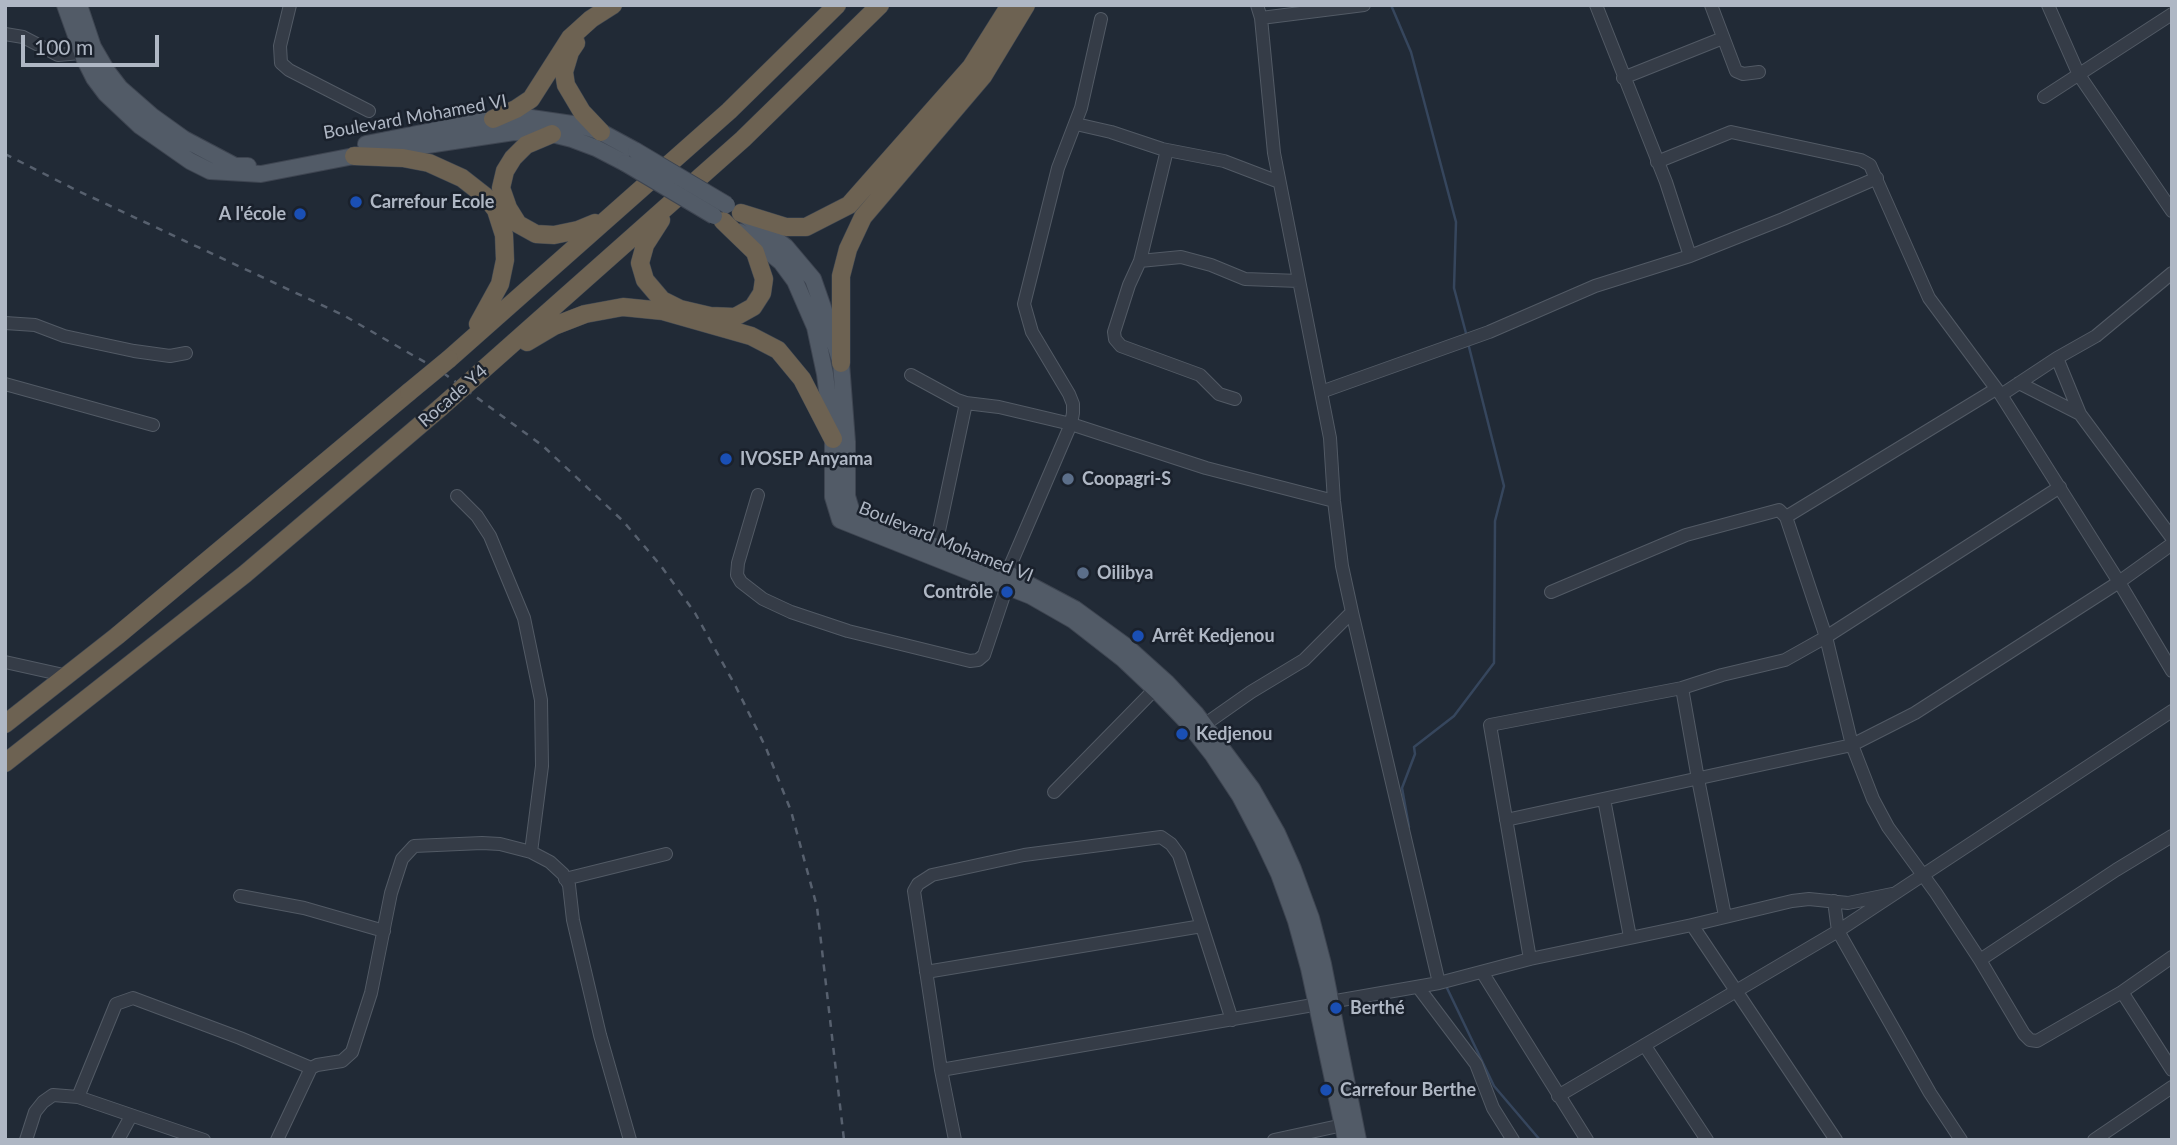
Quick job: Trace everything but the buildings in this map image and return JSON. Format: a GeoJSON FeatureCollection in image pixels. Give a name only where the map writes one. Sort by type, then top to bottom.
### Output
{"type":"FeatureCollection","features":[{"type":"Feature","properties":{"kind":"highway"},"geometry":{"type":"LineString","coordinates":[[493,120],[531,99],[570,37],[613,5]]}},
{"type":"Feature","properties":{"kind":"highway"},"geometry":{"type":"LineString","coordinates":[[601,132],[571,96],[564,72],[570,52],[579,39],[627,5]]}},
{"type":"Feature","properties":{"kind":"highway","name":"Rocade Y4"},"geometry":{"type":"LineString","coordinates":[[5,724],[68,676],[449,359],[729,111],[837,5]]}},
{"type":"Feature","properties":{"kind":"highway","name":"Rocade Y4"},"geometry":{"type":"LineString","coordinates":[[5,763],[245,574],[440,408],[752,130],[880,5]]}},
{"type":"Feature","properties":{"kind":"highway"},"geometry":{"type":"LineString","coordinates":[[726,214],[786,227],[806,227],[849,205],[971,67],[1010,5]]}},
{"type":"Feature","properties":{"kind":"highway"},"geometry":{"type":"LineString","coordinates":[[841,363],[841,276],[848,249],[863,217],[984,76],[1026,5]]}},
{"type":"Feature","properties":{"kind":"highway"},"geometry":{"type":"LineString","coordinates":[[552,134],[526,145],[513,158],[505,172],[501,188],[508,208],[518,224],[536,234],[554,235],[578,230],[608,218]]}},
{"type":"Feature","properties":{"kind":"highway"},"geometry":{"type":"LineString","coordinates":[[354,156],[403,158],[429,163],[462,178],[485,196],[496,210],[504,235],[505,260],[500,284],[487,311],[464,345]]}},
{"type":"Feature","properties":{"kind":"highway"},"geometry":{"type":"LineString","coordinates":[[670,205],[645,245],[640,263],[645,280],[662,300],[680,309],[710,316],[735,317],[753,307],[762,293],[764,279],[755,252],[726,214]]}},
{"type":"Feature","properties":{"kind":"highway"},"geometry":{"type":"LineString","coordinates":[[494,361],[554,326],[585,314],[623,307],[663,311],[751,336],[778,350],[802,379],[833,439]]}},
{"type":"Feature","properties":{"kind":"main road","name":"Boulevard Mohamed VI"},"geometry":{"type":"LineString","coordinates":[[65,5],[81,53],[94,78],[122,111],[160,141],[210,171],[261,174],[354,156],[514,132],[552,134],[596,148],[786,247],[813,279],[841,363],[847,442],[847,496],[853,516],[936,545],[1075,609],[1105,629],[1167,683],[1204,725],[1252,789],[1277,832],[1311,918],[1345,1133]]}},
{"type":"Feature","properties":{"kind":"main road","name":"Boulevard Mohamed VI"},"geometry":{"type":"LineString","coordinates":[[79,5],[93,47],[120,88],[184,139],[235,166],[277,163],[493,120],[551,120],[601,132],[636,151],[726,214],[782,262],[795,281],[815,327],[825,374],[833,439],[833,497],[840,520],[1007,579],[1073,621],[1123,659],[1187,722],[1240,796],[1279,874],[1324,1004],[1358,1140]]}},
{"type":"Feature","properties":{"kind":"street"},"geometry":{"type":"LineString","coordinates":[[290,5],[280,46],[281,63],[289,70],[369,111]]}},
{"type":"Feature","properties":{"kind":"street"},"geometry":{"type":"LineString","coordinates":[[1364,5],[1259,12],[1279,182],[1330,438],[1342,566],[1438,983]]}},
{"type":"Feature","properties":{"kind":"street"},"geometry":{"type":"LineString","coordinates":[[1596,5],[1666,182],[1689,256]]}},
{"type":"Feature","properties":{"kind":"street"},"geometry":{"type":"LineString","coordinates":[[1712,5],[1736,71],[1742,74],[1759,72]]}},
{"type":"Feature","properties":{"kind":"street"},"geometry":{"type":"LineString","coordinates":[[2048,5],[2079,75],[2172,211]]}},
{"type":"Feature","properties":{"kind":"street"},"geometry":{"type":"LineString","coordinates":[[2044,97],[2172,14]]}},
{"type":"Feature","properties":{"kind":"street"},"geometry":{"type":"LineString","coordinates":[[758,495],[737,575],[741,582],[763,598],[791,612],[848,631],[970,661],[978,660],[984,655],[1007,579],[1071,424],[1073,404],[1032,332],[1024,304],[1058,168],[1076,124],[1101,19]]}},
{"type":"Feature","properties":{"kind":"street"},"geometry":{"type":"LineString","coordinates":[[5,34],[23,37],[58,55],[81,53]]}},
{"type":"Feature","properties":{"kind":"street"},"geometry":{"type":"LineString","coordinates":[[1623,78],[1723,38]]}},
{"type":"Feature","properties":{"kind":"street"},"geometry":{"type":"LineString","coordinates":[[1076,124],[1167,150],[1224,161],[1279,182]]}},
{"type":"Feature","properties":{"kind":"street"},"geometry":{"type":"LineString","coordinates":[[1657,162],[1731,132],[1861,160],[1870,165],[1929,298],[1998,392],[2060,486],[2172,671]]}},
{"type":"Feature","properties":{"kind":"street"},"geometry":{"type":"LineString","coordinates":[[1167,150],[1140,261],[1114,331],[1115,340],[1121,346],[1200,375],[1219,394],[1235,399]]}},
{"type":"Feature","properties":{"kind":"street"},"geometry":{"type":"LineString","coordinates":[[1321,392],[1489,332],[1595,286],[1689,256],[1877,178]]}},
{"type":"Feature","properties":{"kind":"street"},"geometry":{"type":"LineString","coordinates":[[1140,261],[1181,257],[1211,265],[1245,279],[1299,281]]}},
{"type":"Feature","properties":{"kind":"street"},"geometry":{"type":"LineString","coordinates":[[1786,517],[1998,392],[2020,383],[2096,336],[2172,273]]}},
{"type":"Feature","properties":{"kind":"street"},"geometry":{"type":"LineString","coordinates":[[5,323],[35,325],[64,336],[134,351],[170,356],[186,353]]}},
{"type":"Feature","properties":{"kind":"street"},"geometry":{"type":"LineString","coordinates":[[2057,358],[2080,414],[2172,538]]}},
{"type":"Feature","properties":{"kind":"street"},"geometry":{"type":"LineString","coordinates":[[911,375],[967,403],[999,407],[1071,424],[1206,468],[1334,500]]}},
{"type":"Feature","properties":{"kind":"street"},"geometry":{"type":"LineString","coordinates":[[2020,383],[2080,414]]}},
{"type":"Feature","properties":{"kind":"street"},"geometry":{"type":"LineString","coordinates":[[5,384],[153,425]]}},
{"type":"Feature","properties":{"kind":"street"},"geometry":{"type":"LineString","coordinates":[[936,545],[967,403]]}},
{"type":"Feature","properties":{"kind":"street"},"geometry":{"type":"LineString","coordinates":[[1530,959],[1490,725],[1682,688],[1785,660],[1826,637],[2060,486]]}},
{"type":"Feature","properties":{"kind":"street"},"geometry":{"type":"LineString","coordinates":[[457,496],[477,516],[490,536],[524,618],[539,688],[542,766],[531,852]]}},
{"type":"Feature","properties":{"kind":"street"},"geometry":{"type":"LineString","coordinates":[[1552,592],[1686,535],[1779,510],[1786,517],[1826,637],[1852,745],[1888,827],[1980,960],[2024,1034],[2030,1040],[2037,1041],[2122,992],[2172,957]]}},
{"type":"Feature","properties":{"kind":"street"},"geometry":{"type":"LineString","coordinates":[[1506,820],[1852,745],[1915,713],[2119,582],[2172,544]]}},
{"type":"Feature","properties":{"kind":"street"},"geometry":{"type":"LineString","coordinates":[[1204,725],[1304,660],[1352,612]]}},
{"type":"Feature","properties":{"kind":"street"},"geometry":{"type":"LineString","coordinates":[[5,662],[68,676]]}},
{"type":"Feature","properties":{"kind":"street"},"geometry":{"type":"LineString","coordinates":[[1682,688],[1726,916]]}},
{"type":"Feature","properties":{"kind":"street"},"geometry":{"type":"LineString","coordinates":[[1054,792],[1155,689]]}},
{"type":"Feature","properties":{"kind":"street"},"geometry":{"type":"LineString","coordinates":[[1558,1096],[1838,931],[2172,711]]}},
{"type":"Feature","properties":{"kind":"street"},"geometry":{"type":"LineString","coordinates":[[1604,799],[1630,937]]}},
{"type":"Feature","properties":{"kind":"street"},"geometry":{"type":"LineString","coordinates":[[1980,960],[2172,836]]}},
{"type":"Feature","properties":{"kind":"street"},"geometry":{"type":"LineString","coordinates":[[955,1140],[941,1070],[915,891],[918,884],[932,875],[1024,856],[1161,837],[1171,844],[1179,855],[1232,1020]]}},
{"type":"Feature","properties":{"kind":"street"},"geometry":{"type":"LineString","coordinates":[[277,1140],[311,1068],[342,1061],[352,1052],[371,993],[391,893],[402,859],[415,846],[482,842],[531,852],[550,862],[569,886],[573,920],[600,1035],[630,1140]]}},
{"type":"Feature","properties":{"kind":"street"},"geometry":{"type":"LineString","coordinates":[[565,879],[666,854]]}},
{"type":"Feature","properties":{"kind":"street"},"geometry":{"type":"LineString","coordinates":[[941,1070],[1418,987],[1530,959],[1792,901],[1809,899],[1847,903],[1892,894]]}},
{"type":"Feature","properties":{"kind":"street"},"geometry":{"type":"LineString","coordinates":[[240,896],[304,908],[384,931]]}},
{"type":"Feature","properties":{"kind":"street"},"geometry":{"type":"LineString","coordinates":[[1834,901],[1838,931],[1930,1093],[1961,1140]]}},
{"type":"Feature","properties":{"kind":"street"},"geometry":{"type":"LineString","coordinates":[[1692,925],[1836,1140]]}},
{"type":"Feature","properties":{"kind":"street"},"geometry":{"type":"LineString","coordinates":[[926,972],[1202,926]]}},
{"type":"Feature","properties":{"kind":"street"},"geometry":{"type":"LineString","coordinates":[[1482,972],[1587,1140]]}},
{"type":"Feature","properties":{"kind":"street"},"geometry":{"type":"LineString","coordinates":[[1418,987],[1476,1064],[1493,1108],[1513,1140]]}},
{"type":"Feature","properties":{"kind":"street"},"geometry":{"type":"LineString","coordinates":[[2122,992],[2172,1070]]}},
{"type":"Feature","properties":{"kind":"street"},"geometry":{"type":"LineString","coordinates":[[78,1097],[116,1004],[133,998],[311,1068]]}},
{"type":"Feature","properties":{"kind":"street"},"geometry":{"type":"LineString","coordinates":[[1645,1046],[1707,1140]]}},
{"type":"Feature","properties":{"kind":"street"},"geometry":{"type":"LineString","coordinates":[[2094,1140],[2172,1087]]}},
{"type":"Feature","properties":{"kind":"street"},"geometry":{"type":"LineString","coordinates":[[26,1140],[35,1112],[53,1095],[78,1097],[204,1140]]}},
{"type":"Feature","properties":{"kind":"street"},"geometry":{"type":"LineString","coordinates":[[118,1140],[131,1116]]}},
{"type":"Feature","properties":{"kind":"street"},"geometry":{"type":"LineString","coordinates":[[1273,1140],[1345,1133]]}},
{"type":"Feature","properties":{"kind":"waterway"},"geometry":{"type":"LineString","coordinates":[[1391,5],[1411,52],[1456,222],[1454,288],[1467,337]]}},
{"type":"Feature","properties":{"kind":"waterway"},"geometry":{"type":"LineString","coordinates":[[1409,827],[1402,788],[1415,754],[1414,747],[1454,716],[1494,663],[1495,521],[1504,486],[1468,343]]}},
{"type":"Feature","properties":{"kind":"waterway"},"geometry":{"type":"LineString","coordinates":[[1446,986],[1494,1086],[1540,1140]]}},
{"type":"Feature","properties":{"kind":"railway"},"geometry":{"type":"LineString","coordinates":[[5,154],[343,315],[442,372],[543,446],[623,521],[661,566],[695,613],[766,748],[791,811],[817,907],[844,1140]]}},
{"type":"Feature","properties":{"kind":"place","name":"Carrefour Ecole"},"geometry":{"type":"Point","coordinates":[356,202]}},
{"type":"Feature","properties":{"kind":"place","name":"A l'école"},"geometry":{"type":"Point","coordinates":[300,214]}},
{"type":"Feature","properties":{"kind":"place","name":"IVOSEP Anyama"},"geometry":{"type":"Point","coordinates":[726,459]}},
{"type":"Feature","properties":{"kind":"place","name":"Coopagri-S"},"geometry":{"type":"Point","coordinates":[1068,479]}},
{"type":"Feature","properties":{"kind":"place","name":"Oilibya"},"geometry":{"type":"Point","coordinates":[1083,573]}},
{"type":"Feature","properties":{"kind":"place","name":"Contrôle"},"geometry":{"type":"Point","coordinates":[1007,592]}},
{"type":"Feature","properties":{"kind":"place","name":"Arrêt Kedjenou"},"geometry":{"type":"Point","coordinates":[1138,636]}},
{"type":"Feature","properties":{"kind":"place","name":"Kedjenou"},"geometry":{"type":"Point","coordinates":[1182,734]}},
{"type":"Feature","properties":{"kind":"place","name":"Berthé"},"geometry":{"type":"Point","coordinates":[1336,1008]}},
{"type":"Feature","properties":{"kind":"place","name":"Carrefour Berthe"},"geometry":{"type":"Point","coordinates":[1326,1090]}}]}
